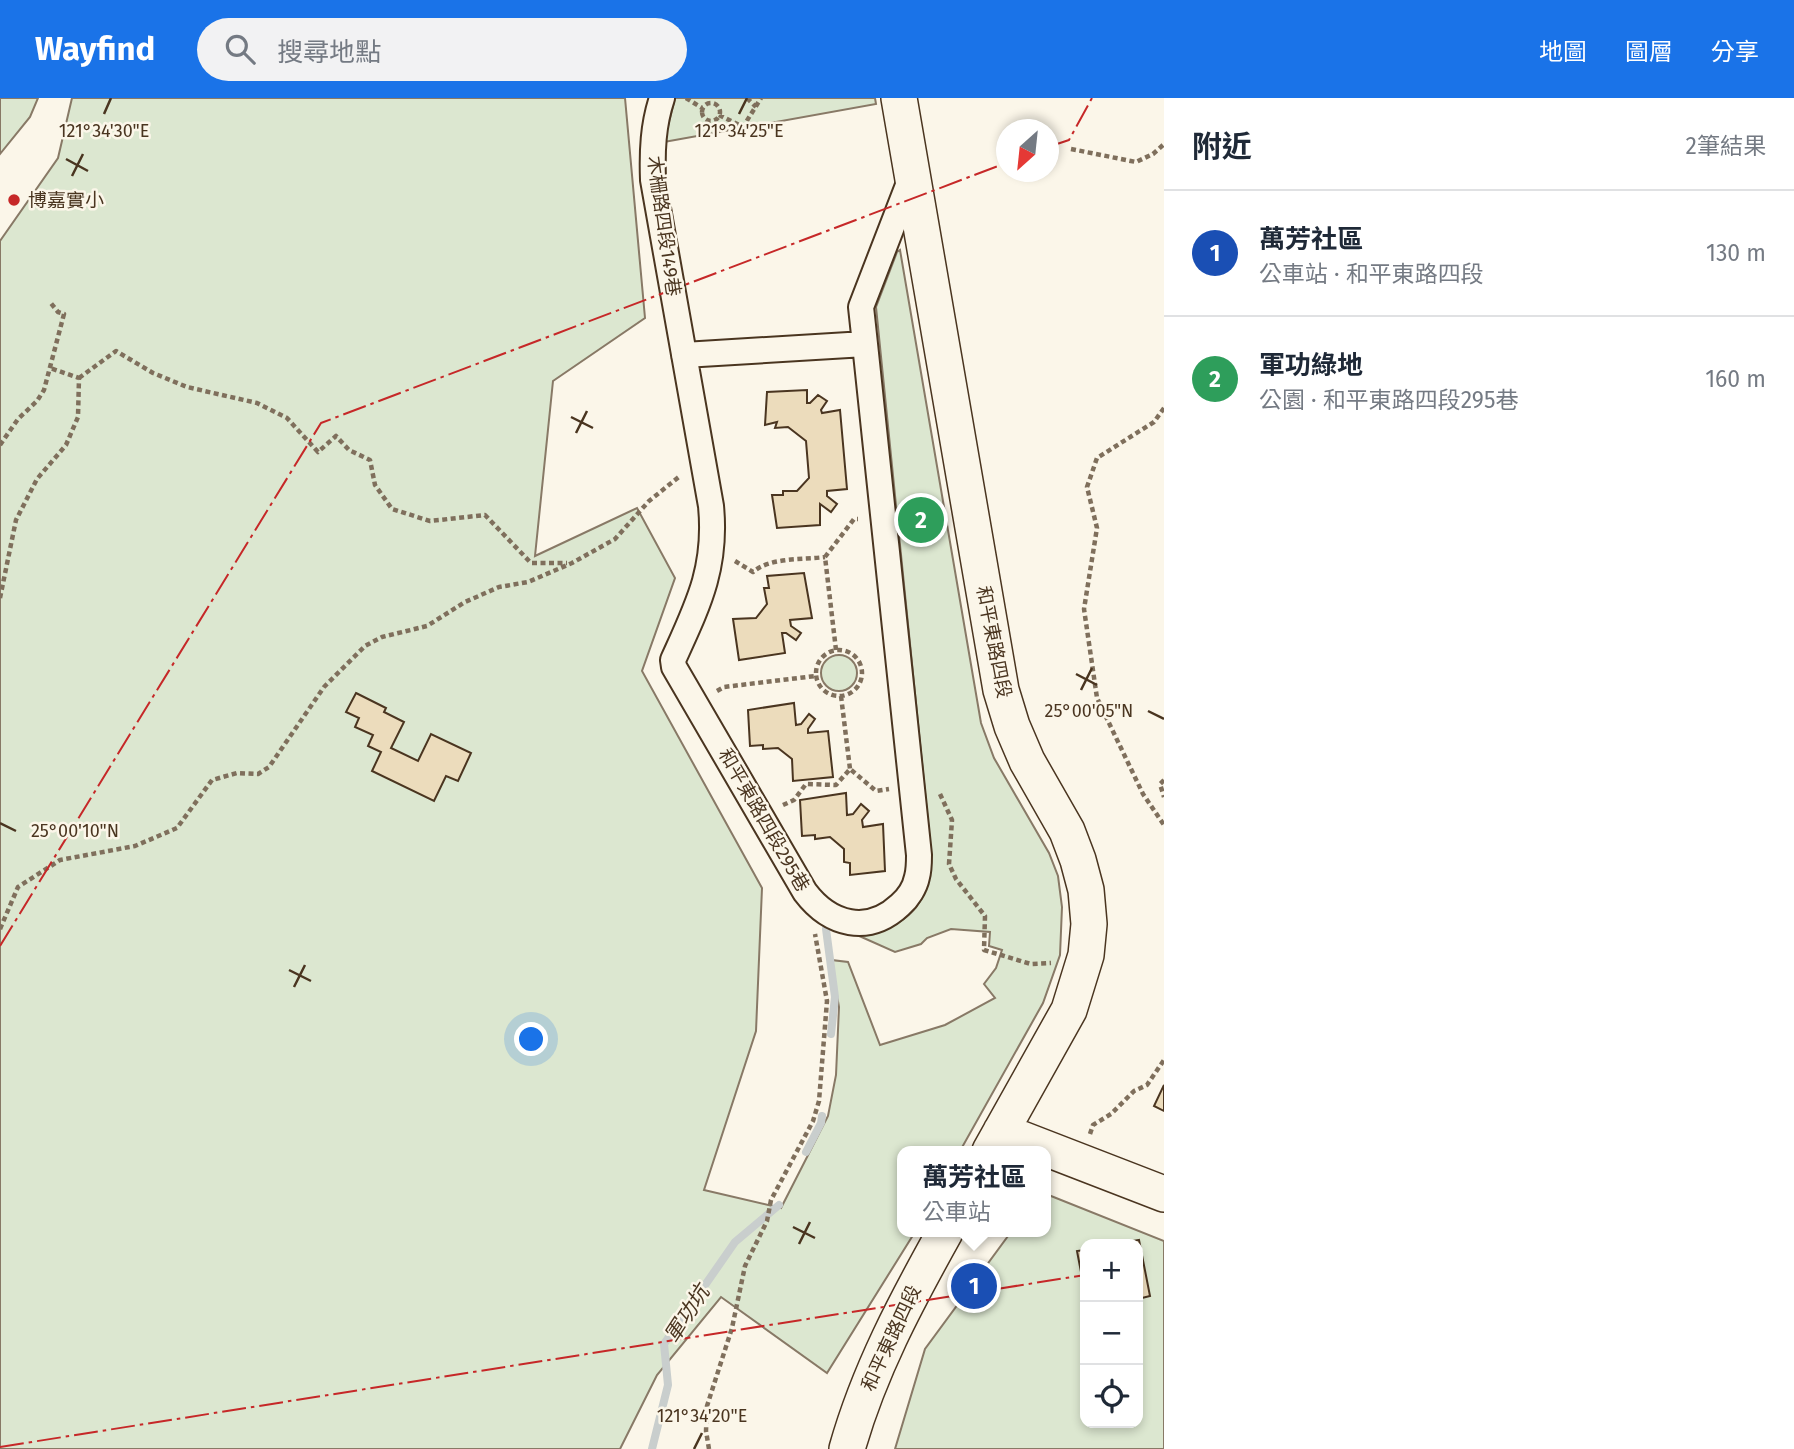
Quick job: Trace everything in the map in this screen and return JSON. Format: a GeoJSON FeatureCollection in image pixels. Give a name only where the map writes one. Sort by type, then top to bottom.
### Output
{"type":"FeatureCollection","features":[{"type":"Feature","properties":{"kind":"main road","name":"和平東路四段"},"geometry":{"type":"LineString","coordinates":[[899,98],[1001,690],[1027,761],[1067,831],[1086,890],[1089,924],[1086,955],[1077,988],[1069,1010],[996,1141]]}},
{"type":"Feature","properties":{"kind":"main road"},"geometry":{"type":"LineString","coordinates":[[1051,1158],[1164,1194]]}},
{"type":"Feature","properties":{"kind":"main road","name":"和平東路四段"},"geometry":{"type":"LineString","coordinates":[[847,1449],[867,1387],[883,1349],[942,1237]]}},
{"type":"Feature","properties":{"kind":"street","name":"木柵路四段149巷"},"geometry":{"type":"LineString","coordinates":[[662,98],[652,143],[653,180],[684,355]]}},
{"type":"Feature","properties":{"kind":"street","name":"和平東路四段295巷"},"geometry":{"type":"LineString","coordinates":[[684,355],[711,506],[713,549],[696,609],[673,660],[674,667],[815,905],[832,917],[852,923],[872,923],[890,914],[906,900],[917,878],[919,855],[861,307],[912,173]]}},
{"type":"Feature","properties":{"kind":"street"},"geometry":{"type":"LineString","coordinates":[[684,355],[865,344]]}},
{"type":"Feature","properties":{"kind":"path"},"geometry":{"type":"LineString","coordinates":[[686,98],[702,108]]}},
{"type":"Feature","properties":{"kind":"path"},"geometry":{"type":"LineString","coordinates":[[747,98],[756,107]]}},
{"type":"Feature","properties":{"kind":"path"},"geometry":{"type":"LineString","coordinates":[[719,115],[743,127],[761,98]]}},
{"type":"Feature","properties":{"kind":"path"},"geometry":{"type":"LineString","coordinates":[[706,104],[717,105],[719,115],[716,120],[705,119],[702,108],[706,104]]}},
{"type":"Feature","properties":{"kind":"path"},"geometry":{"type":"LineString","coordinates":[[1071,149],[1136,162],[1153,154],[1164,144]]}},
{"type":"Feature","properties":{"kind":"path"},"geometry":{"type":"LineString","coordinates":[[1164,144],[1164,153]]}},
{"type":"Feature","properties":{"kind":"path"},"geometry":{"type":"LineString","coordinates":[[0,446],[18,419],[41,396],[64,314],[58,312],[50,302]]}},
{"type":"Feature","properties":{"kind":"path"},"geometry":{"type":"LineString","coordinates":[[79,378],[116,351],[153,373],[187,387],[257,402],[287,418],[318,452],[336,436],[349,450],[370,460],[374,485],[392,509],[430,521],[485,515],[531,563],[572,563]]}},
{"type":"Feature","properties":{"kind":"path"},"geometry":{"type":"LineString","coordinates":[[50,368],[79,378]]}},
{"type":"Feature","properties":{"kind":"path"},"geometry":{"type":"LineString","coordinates":[[0,598],[16,520],[37,479],[66,445],[78,417],[79,378]]}},
{"type":"Feature","properties":{"kind":"path"},"geometry":{"type":"LineString","coordinates":[[1164,408],[1154,422],[1097,458],[1087,487],[1097,528],[1084,609],[1097,698],[1143,794],[1164,825]]}},
{"type":"Feature","properties":{"kind":"path"},"geometry":{"type":"LineString","coordinates":[[0,929],[18,887],[60,860],[135,846],[177,828],[212,780],[237,773],[258,774],[269,767],[324,687],[365,646],[382,638],[427,625],[465,602],[499,587],[528,582],[572,563],[615,539],[649,501],[703,459]]}},
{"type":"Feature","properties":{"kind":"path"},"geometry":{"type":"LineString","coordinates":[[836,650],[825,557],[854,519],[883,516]]}},
{"type":"Feature","properties":{"kind":"path"},"geometry":{"type":"LineString","coordinates":[[713,549],[753,572],[769,563],[825,557]]}},
{"type":"Feature","properties":{"kind":"path"},"geometry":{"type":"LineString","coordinates":[[836,650],[853,655],[862,671],[857,688],[850,694],[841,696],[824,692],[815,676],[820,659],[836,650]]}},
{"type":"Feature","properties":{"kind":"path"},"geometry":{"type":"LineString","coordinates":[[696,704],[724,687],[815,676]]}},
{"type":"Feature","properties":{"kind":"path"},"geometry":{"type":"LineString","coordinates":[[841,696],[850,769],[877,791],[912,787]]}},
{"type":"Feature","properties":{"kind":"path"},"geometry":{"type":"LineString","coordinates":[[761,816],[794,800],[806,784],[835,785],[850,769]]}},
{"type":"Feature","properties":{"kind":"path"},"geometry":{"type":"LineString","coordinates":[[1164,780],[1160,784],[1164,797]]}},
{"type":"Feature","properties":{"kind":"path"},"geometry":{"type":"LineString","coordinates":[[951,844],[949,864],[956,879],[985,916],[984,950],[1031,964]]}},
{"type":"Feature","properties":{"kind":"path"},"geometry":{"type":"LineString","coordinates":[[709,1449],[706,1431],[707,1406],[732,1328],[745,1265],[767,1221],[771,1200],[813,1121],[819,1101],[827,1001],[814,927],[815,905]]}},
{"type":"Feature","properties":{"kind":"path"},"geometry":{"type":"LineString","coordinates":[[1088,1142],[1093,1125],[1111,1114],[1134,1091],[1147,1085],[1164,1060]]}},
{"type":"Feature","properties":{"kind":"green space"},"geometry":{"type":"Polygon","coordinates":[[[0,98],[38,98],[30,117],[0,154],[0,98]]]}},
{"type":"Feature","properties":{"kind":"green space"},"geometry":{"type":"Polygon","coordinates":[[[72,98],[625,98],[645,318],[553,381],[535,556],[637,508],[675,578],[642,671],[762,888],[756,1031],[704,1190],[781,1208],[828,1116],[836,1075],[839,1007],[831,960],[848,962],[880,1045],[945,1025],[995,998],[984,984],[996,968],[1002,950],[989,946],[990,932],[951,929],[927,938],[921,944],[895,952],[857,935],[887,928],[906,918],[924,893],[928,874],[930,842],[876,307],[900,250],[981,723],[994,758],[1049,853],[1058,876],[1062,907],[1060,955],[1043,1003],[963,1146],[897,1146],[897,1237],[912,1237],[827,1373],[721,1297],[657,1375],[620,1449],[0,1449],[0,241],[58,158],[72,98]]]}},
{"type":"Feature","properties":{"kind":"green space"},"geometry":{"type":"Polygon","coordinates":[[[675,98],[875,98],[876,104],[664,142],[675,98]]]}},
{"type":"Feature","properties":{"kind":"green space"},"geometry":{"type":"Polygon","coordinates":[[[839,655],[852,660],[857,673],[852,686],[839,691],[826,686],[821,673],[826,660],[839,655]]]}},
{"type":"Feature","properties":{"kind":"green space"},"geometry":{"type":"Polygon","coordinates":[[[1051,1196],[1164,1241],[1164,1449],[895,1449],[925,1349],[1007,1237],[1051,1237],[1051,1196]]]}},
{"type":"Feature","properties":{"kind":"building"},"geometry":{"type":"Polygon","coordinates":[[[807,390],[807,403],[818,395],[827,401],[822,413],[840,410],[847,489],[827,491],[827,496],[837,504],[831,512],[820,504],[820,525],[777,528],[772,495],[783,495],[783,491],[797,491],[809,478],[806,441],[788,427],[775,428],[777,422],[765,425],[767,392],[807,390]]]}},
{"type":"Feature","properties":{"kind":"building"},"geometry":{"type":"Polygon","coordinates":[[[804,573],[812,618],[790,620],[791,626],[801,633],[796,640],[782,633],[785,653],[739,660],[733,619],[756,618],[767,604],[764,588],[769,588],[767,576],[804,573]]]}},
{"type":"Feature","properties":{"kind":"building"},"geometry":{"type":"Polygon","coordinates":[[[356,693],[386,708],[384,712],[404,722],[391,748],[418,761],[431,734],[471,753],[458,781],[446,776],[434,801],[372,771],[381,752],[368,746],[373,735],[355,727],[359,718],[346,712],[356,693]]]}},
{"type":"Feature","properties":{"kind":"building"},"geometry":{"type":"Polygon","coordinates":[[[794,703],[796,725],[801,724],[809,714],[815,719],[808,733],[828,731],[833,777],[793,781],[792,759],[778,748],[750,746],[748,710],[794,703]]]}},
{"type":"Feature","properties":{"kind":"building"},"geometry":{"type":"Polygon","coordinates":[[[846,793],[847,815],[853,814],[861,804],[869,811],[862,820],[863,827],[883,824],[885,871],[850,875],[850,863],[844,862],[844,849],[830,837],[815,839],[815,835],[802,836],[800,800],[846,793]]]}},
{"type":"Feature","properties":{"kind":"building"},"geometry":{"type":"Polygon","coordinates":[[[1164,1085],[1164,1111],[1154,1106],[1164,1085]]]}},
{"type":"Feature","properties":{"kind":"building"},"geometry":{"type":"Polygon","coordinates":[[[1143,1260],[1150,1296],[1143,1298],[1143,1260]]]}},
{"type":"Feature","properties":{"kind":"waterway","name":"軍功坑"},"geometry":{"type":"LineString","coordinates":[[826,929],[835,997],[831,1034]]}},
{"type":"Feature","properties":{"kind":"waterway","name":"軍功坑"},"geometry":{"type":"LineString","coordinates":[[806,1152],[822,1116]]}},
{"type":"Feature","properties":{"kind":"waterway","name":"軍功坑"},"geometry":{"type":"LineString","coordinates":[[652,1449],[668,1385],[664,1344],[735,1242],[779,1205]]}},
{"type":"Feature","properties":{"kind":"power"},"geometry":{"type":"LineString","coordinates":[[1059,143],[1069,140],[1092,98]]}},
{"type":"Feature","properties":{"kind":"power"},"geometry":{"type":"LineString","coordinates":[[0,946],[321,423],[996,167]]}},
{"type":"Feature","properties":{"kind":"power"},"geometry":{"type":"LineString","coordinates":[[0,1447],[1080,1276]]}},
{"type":"Feature","properties":{"kind":"place","name":"博嘉實小"},"geometry":{"type":"Point","coordinates":[14,200]}},
{"type":"Feature","properties":{"kind":"place","name":"軍功綠地"},"geometry":{"type":"Point","coordinates":[921,520]}},
{"type":"Feature","properties":{"kind":"place","name":"萬芳社區"},"geometry":{"type":"Point","coordinates":[974,1286]}}]}
